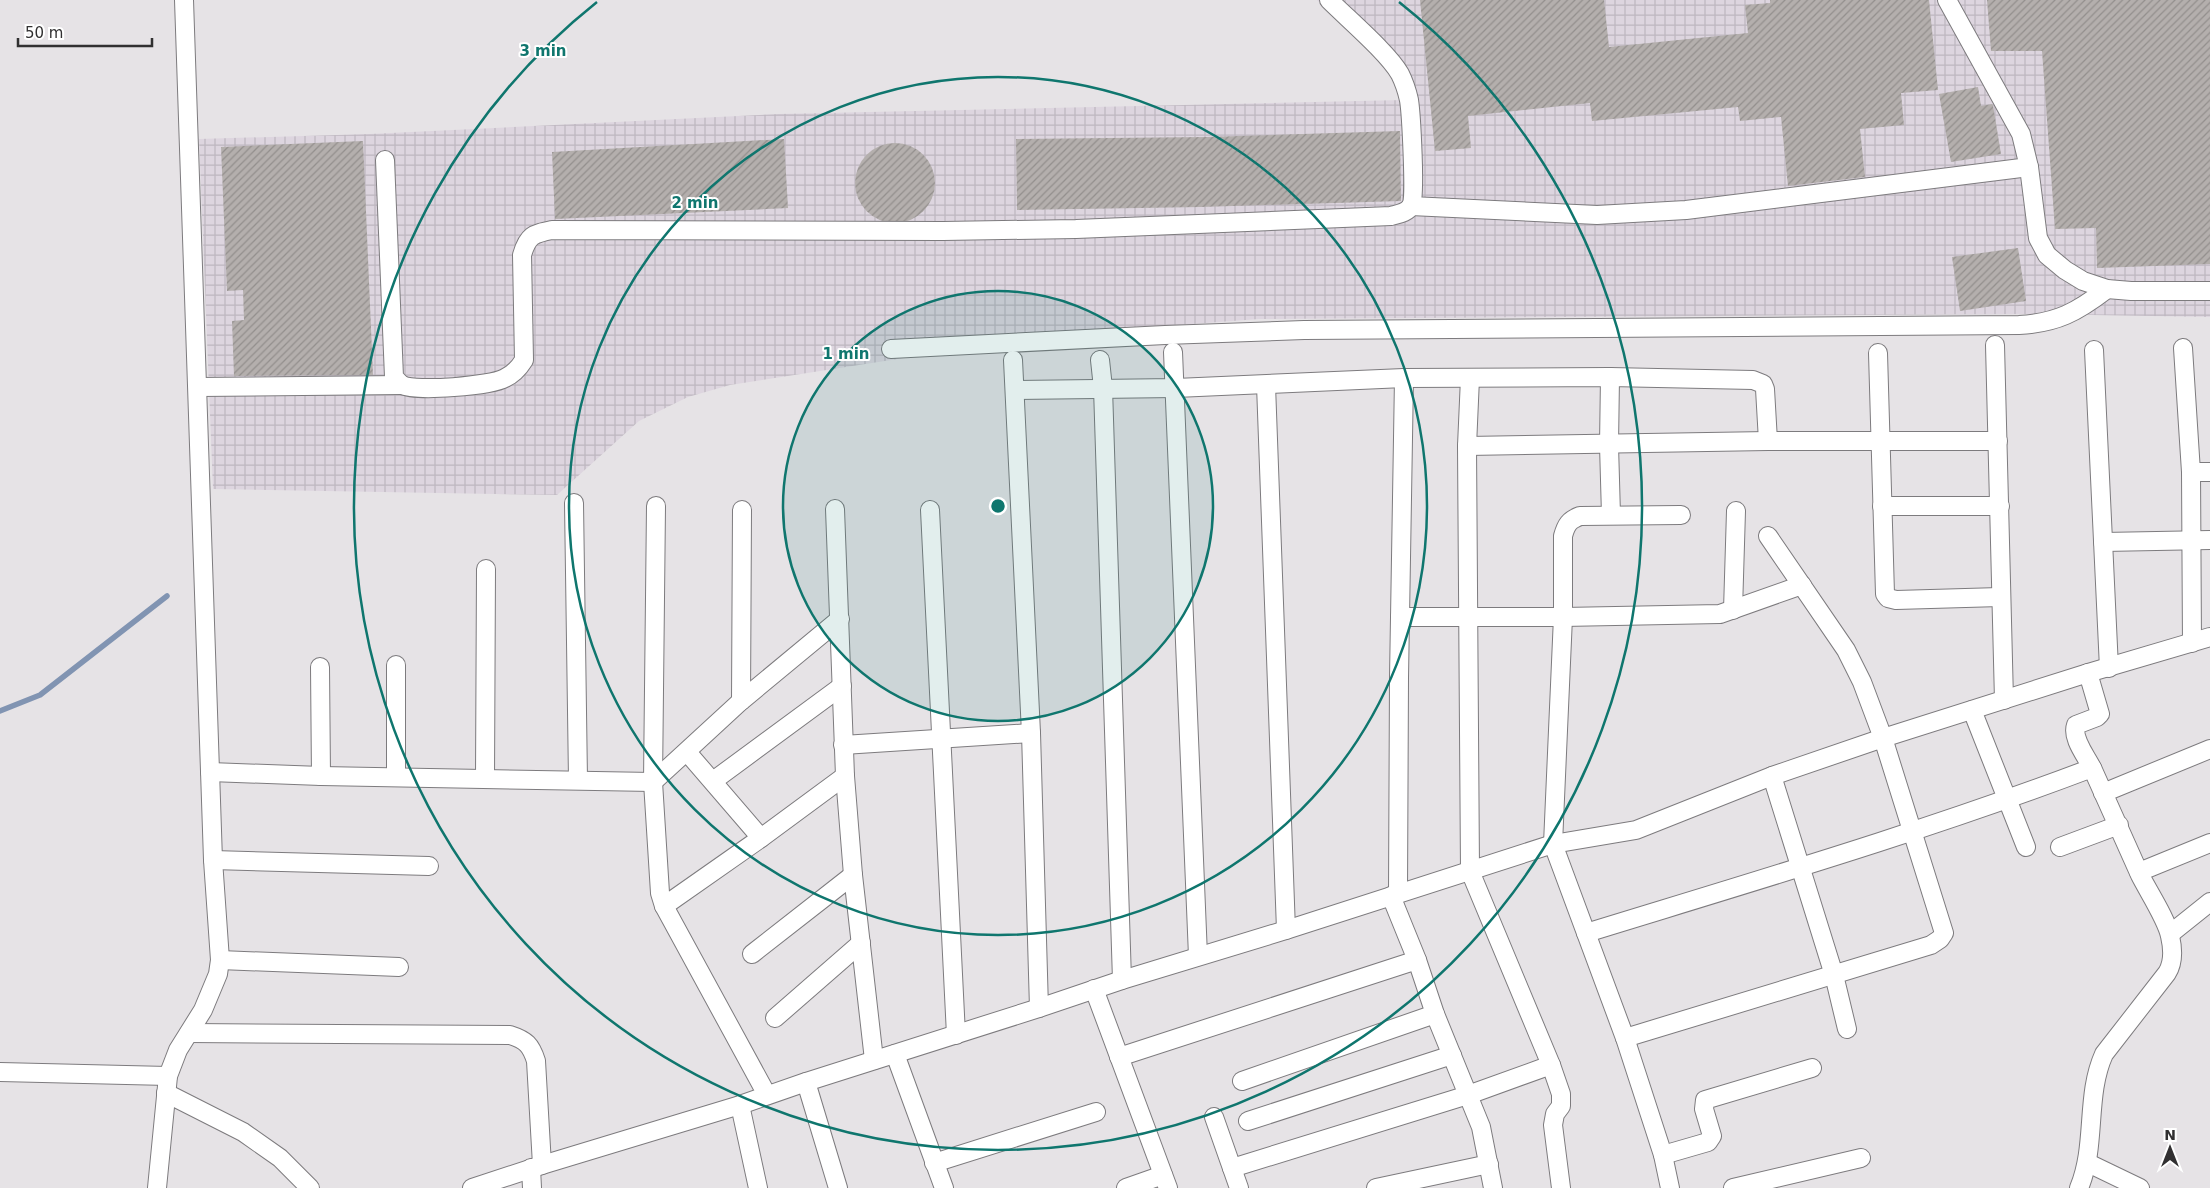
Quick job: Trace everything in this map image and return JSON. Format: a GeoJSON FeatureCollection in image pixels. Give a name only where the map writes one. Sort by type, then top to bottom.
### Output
{"type":"FeatureCollection","features":[{"type":"Feature","properties":{"kind":"street"},"geometry":{"type":"LineString","coordinates":[[157,1188],[167,1084],[178,1050],[213,990],[220,960],[213,860],[184,0]]}},
{"type":"Feature","properties":{"kind":"street"},"geometry":{"type":"LineString","coordinates":[[1329,0],[1399,72],[1406,86],[1410,121],[1412,206]]}},
{"type":"Feature","properties":{"kind":"street"},"geometry":{"type":"LineString","coordinates":[[1947,0],[2021,134],[2029,167],[2038,238],[2047,255],[2083,282],[2106,289],[2131,291],[2210,291]]}},
{"type":"Feature","properties":{"kind":"street"},"geometry":{"type":"LineString","coordinates":[[385,160],[392,364],[394,377],[402,385]]}},
{"type":"Feature","properties":{"kind":"street"},"geometry":{"type":"LineString","coordinates":[[198,387],[402,385],[423,389],[488,384],[504,379],[516,371],[524,360],[522,255],[526,241],[536,233],[552,230],[943,232],[1076,229],[1391,216],[1404,212],[1412,206],[1554,214],[1634,214],[1696,209],[2029,167]]}},
{"type":"Feature","properties":{"kind":"street"},"geometry":{"type":"LineString","coordinates":[[891,349],[1304,330],[2036,324],[2064,318],[2106,289]]}},
{"type":"Feature","properties":{"kind":"street"},"geometry":{"type":"LineString","coordinates":[[1995,346],[2004,700]]}},
{"type":"Feature","properties":{"kind":"street"},"geometry":{"type":"LineString","coordinates":[[2183,348],[2191,472],[2192,643]]}},
{"type":"Feature","properties":{"kind":"street"},"geometry":{"type":"LineString","coordinates":[[2094,350],[2109,668]]}},
{"type":"Feature","properties":{"kind":"street"},"geometry":{"type":"LineString","coordinates":[[1174,352],[1198,956]]}},
{"type":"Feature","properties":{"kind":"street"},"geometry":{"type":"LineString","coordinates":[[1878,353],[1879,441],[1885,588],[1888,598],[1896,600],[2000,597]]}},
{"type":"Feature","properties":{"kind":"street"},"geometry":{"type":"LineString","coordinates":[[1013,360],[1031,734],[1039,1008]]}},
{"type":"Feature","properties":{"kind":"street"},"geometry":{"type":"LineString","coordinates":[[1100,360],[1103,388],[1122,980]]}},
{"type":"Feature","properties":{"kind":"street"},"geometry":{"type":"LineString","coordinates":[[1015,390],[1176,388],[1404,378],[1610,377],[1759,381],[1765,389],[1768,441]]}},
{"type":"Feature","properties":{"kind":"street"},"geometry":{"type":"LineString","coordinates":[[1610,377],[1611,515]]}},
{"type":"Feature","properties":{"kind":"street"},"geometry":{"type":"LineString","coordinates":[[1404,378],[1394,895],[1435,1014],[1481,1127],[1493,1188]]}},
{"type":"Feature","properties":{"kind":"street"},"geometry":{"type":"LineString","coordinates":[[1470,378],[1467,446],[1470,871],[1551,1065],[1561,1099],[1561,1106],[1555,1114],[1553,1125],[1561,1188]]}},
{"type":"Feature","properties":{"kind":"street"},"geometry":{"type":"LineString","coordinates":[[1266,385],[1286,930]]}},
{"type":"Feature","properties":{"kind":"street"},"geometry":{"type":"LineString","coordinates":[[1467,446],[1768,441],[1998,441]]}},
{"type":"Feature","properties":{"kind":"street"},"geometry":{"type":"LineString","coordinates":[[2191,472],[2210,472]]}},
{"type":"Feature","properties":{"kind":"street"},"geometry":{"type":"LineString","coordinates":[[574,502],[578,780]]}},
{"type":"Feature","properties":{"kind":"street"},"geometry":{"type":"LineString","coordinates":[[656,506],[653,782],[657,881],[664,906],[767,1095]]}},
{"type":"Feature","properties":{"kind":"street"},"geometry":{"type":"LineString","coordinates":[[1882,506],[2000,506]]}},
{"type":"Feature","properties":{"kind":"street"},"geometry":{"type":"LineString","coordinates":[[835,509],[845,776],[853,875],[874,1060]]}},
{"type":"Feature","properties":{"kind":"street"},"geometry":{"type":"LineString","coordinates":[[741,701],[742,510]]}},
{"type":"Feature","properties":{"kind":"street"},"geometry":{"type":"LineString","coordinates":[[930,510],[956,1035]]}},
{"type":"Feature","properties":{"kind":"street"},"geometry":{"type":"LineString","coordinates":[[1733,610],[1736,512]]}},
{"type":"Feature","properties":{"kind":"street"},"geometry":{"type":"LineString","coordinates":[[1670,1188],[1663,1155],[1625,1038],[1553,844],[1563,617],[1563,536],[1566,526],[1571,519],[1580,516],[1681,515]]}},
{"type":"Feature","properties":{"kind":"street"},"geometry":{"type":"LineString","coordinates":[[1625,1038],[1931,945],[1940,939],[1944,933],[1883,738],[1854,665],[1768,536]]}},
{"type":"Feature","properties":{"kind":"street"},"geometry":{"type":"LineString","coordinates":[[2103,542],[2210,540]]}},
{"type":"Feature","properties":{"kind":"street"},"geometry":{"type":"LineString","coordinates":[[485,778],[486,569]]}},
{"type":"Feature","properties":{"kind":"street"},"geometry":{"type":"LineString","coordinates":[[1400,617],[1467,618],[1720,614],[1802,585]]}},
{"type":"Feature","properties":{"kind":"street"},"geometry":{"type":"LineString","coordinates":[[210,772],[653,782],[741,701],[840,619]]}},
{"type":"Feature","properties":{"kind":"street"},"geometry":{"type":"LineString","coordinates":[[472,1188],[536,1166],[740,1105],[1122,980],[1286,930],[1553,844],[1636,830],[1772,776],[1883,738],[2088,673],[2210,637]]}},
{"type":"Feature","properties":{"kind":"street"},"geometry":{"type":"LineString","coordinates":[[396,665],[396,777]]}},
{"type":"Feature","properties":{"kind":"street"},"geometry":{"type":"LineString","coordinates":[[320,667],[321,776]]}},
{"type":"Feature","properties":{"kind":"street"},"geometry":{"type":"LineString","coordinates":[[2079,1188],[2088,1162],[2095,1080],[2104,1054],[2171,966],[2173,954],[2170,934],[2076,738],[2074,730],[2076,725],[2100,714],[2088,673]]}},
{"type":"Feature","properties":{"kind":"street"},"geometry":{"type":"LineString","coordinates":[[713,781],[842,686]]}},
{"type":"Feature","properties":{"kind":"street"},"geometry":{"type":"LineString","coordinates":[[1972,710],[2026,847]]}},
{"type":"Feature","properties":{"kind":"street"},"geometry":{"type":"LineString","coordinates":[[843,745],[1031,734]]}},
{"type":"Feature","properties":{"kind":"street"},"geometry":{"type":"LineString","coordinates":[[2104,793],[2210,749]]}},
{"type":"Feature","properties":{"kind":"street"},"geometry":{"type":"LineString","coordinates":[[687,752],[761,838]]}},
{"type":"Feature","properties":{"kind":"street"},"geometry":{"type":"LineString","coordinates":[[1586,933],[1913,831],[2006,800],[2092,768]]}},
{"type":"Feature","properties":{"kind":"street"},"geometry":{"type":"LineString","coordinates":[[664,906],[845,776]]}},
{"type":"Feature","properties":{"kind":"street"},"geometry":{"type":"LineString","coordinates":[[1772,776],[1834,975],[1847,1029]]}},
{"type":"Feature","properties":{"kind":"street"},"geometry":{"type":"LineString","coordinates":[[2060,846],[2119,825]]}},
{"type":"Feature","properties":{"kind":"street"},"geometry":{"type":"LineString","coordinates":[[2139,872],[2210,843]]}},
{"type":"Feature","properties":{"kind":"street"},"geometry":{"type":"LineString","coordinates":[[213,860],[429,866]]}},
{"type":"Feature","properties":{"kind":"street"},"geometry":{"type":"LineString","coordinates":[[752,954],[853,875]]}},
{"type":"Feature","properties":{"kind":"street"},"geometry":{"type":"LineString","coordinates":[[2170,934],[2210,902]]}},
{"type":"Feature","properties":{"kind":"street"},"geometry":{"type":"LineString","coordinates":[[775,1018],[861,943]]}},
{"type":"Feature","properties":{"kind":"street"},"geometry":{"type":"LineString","coordinates":[[220,960],[399,967]]}},
{"type":"Feature","properties":{"kind":"street"},"geometry":{"type":"LineString","coordinates":[[1119,1057],[1417,960]]}},
{"type":"Feature","properties":{"kind":"street"},"geometry":{"type":"LineString","coordinates":[[1094,989],[1166,1182],[1126,1188]]}},
{"type":"Feature","properties":{"kind":"street"},"geometry":{"type":"LineString","coordinates":[[1242,1081],[1435,1014]]}},
{"type":"Feature","properties":{"kind":"street"},"geometry":{"type":"LineString","coordinates":[[189,1033],[510,1035],[523,1039],[532,1047],[536,1061],[536,1166],[532,1188]]}},
{"type":"Feature","properties":{"kind":"street"},"geometry":{"type":"LineString","coordinates":[[895,1054],[944,1188]]}},
{"type":"Feature","properties":{"kind":"street"},"geometry":{"type":"LineString","coordinates":[[1248,1121],[1452,1055]]}},
{"type":"Feature","properties":{"kind":"street"},"geometry":{"type":"LineString","coordinates":[[1232,1168],[1468,1095],[1551,1065]]}},
{"type":"Feature","properties":{"kind":"street"},"geometry":{"type":"LineString","coordinates":[[1663,1155],[1708,1142],[1712,1136],[1704,1109],[1705,1100],[1812,1068]]}},
{"type":"Feature","properties":{"kind":"street"},"geometry":{"type":"LineString","coordinates":[[0,1072],[167,1084],[280,1158],[310,1188]]}},
{"type":"Feature","properties":{"kind":"street"},"geometry":{"type":"LineString","coordinates":[[806,1082],[838,1188]]}},
{"type":"Feature","properties":{"kind":"street"},"geometry":{"type":"LineString","coordinates":[[740,1105],[758,1188]]}},
{"type":"Feature","properties":{"kind":"street"},"geometry":{"type":"LineString","coordinates":[[934,1163],[1096,1112]]}},
{"type":"Feature","properties":{"kind":"street"},"geometry":{"type":"LineString","coordinates":[[1214,1117],[1239,1188]]}},
{"type":"Feature","properties":{"kind":"street"},"geometry":{"type":"LineString","coordinates":[[1733,1188],[1860,1158]]}},
{"type":"Feature","properties":{"kind":"street"},"geometry":{"type":"LineString","coordinates":[[2088,1162],[2140,1188]]}},
{"type":"Feature","properties":{"kind":"street"},"geometry":{"type":"LineString","coordinates":[[1376,1188],[1394,1186],[1489,1164]]}},
{"type":"Feature","properties":{"kind":"shaded area"},"geometry":{"type":"Polygon","coordinates":[[[1317,0],[2210,0],[2210,317],[2026,314],[1259,319],[1006,338],[930,354],[730,385],[688,397],[639,421],[557,495],[213,489],[199,139],[370,134],[779,114],[1403,100],[1390,72],[1317,0]]]}},
{"type":"Feature","properties":{"kind":"building"},"geometry":{"type":"Polygon","coordinates":[[[1420,0],[1604,0],[1609,47],[1748,33],[1745,5],[1770,3],[1770,0],[1929,0],[1938,90],[1901,93],[1904,125],[1860,129],[1865,177],[1788,186],[1781,117],[1740,121],[1738,107],[1592,121],[1590,103],[1468,116],[1471,148],[1435,151],[1420,0]]]}},
{"type":"Feature","properties":{"kind":"building"},"geometry":{"type":"Polygon","coordinates":[[[1987,0],[2210,0],[2210,264],[2097,268],[2096,228],[2055,229],[2042,51],[1991,51],[1987,0]]]}},
{"type":"Feature","properties":{"kind":"building"},"geometry":{"type":"Polygon","coordinates":[[[1978,87],[1981,106],[1993,105],[2001,154],[1951,162],[1939,94],[1978,87]]]}},
{"type":"Feature","properties":{"kind":"building"},"geometry":{"type":"Polygon","coordinates":[[[1400,131],[1401,201],[1017,210],[1016,139],[1207,137],[1400,131]]]}},
{"type":"Feature","properties":{"kind":"building"},"geometry":{"type":"Polygon","coordinates":[[[784,139],[788,208],[555,219],[552,152],[784,139]]]}},
{"type":"Feature","properties":{"kind":"building"},"geometry":{"type":"Polygon","coordinates":[[[363,141],[373,375],[234,376],[232,321],[244,320],[243,290],[227,291],[221,147],[363,141]]]}},
{"type":"Feature","properties":{"kind":"building"},"geometry":{"type":"Polygon","coordinates":[[[895,143],[917,150],[923,155],[934,175],[935,183],[928,205],[923,211],[903,222],[895,223],[873,216],[867,211],[856,191],[855,183],[862,161],[867,155],[887,144],[895,143]]]}},
{"type":"Feature","properties":{"kind":"building"},"geometry":{"type":"Polygon","coordinates":[[[2018,248],[2026,301],[1960,311],[1952,257],[2018,248]]]}},
{"type":"Feature","properties":{"kind":"waterway"},"geometry":{"type":"LineString","coordinates":[[0,711],[40,695],[167,596]]}}]}
